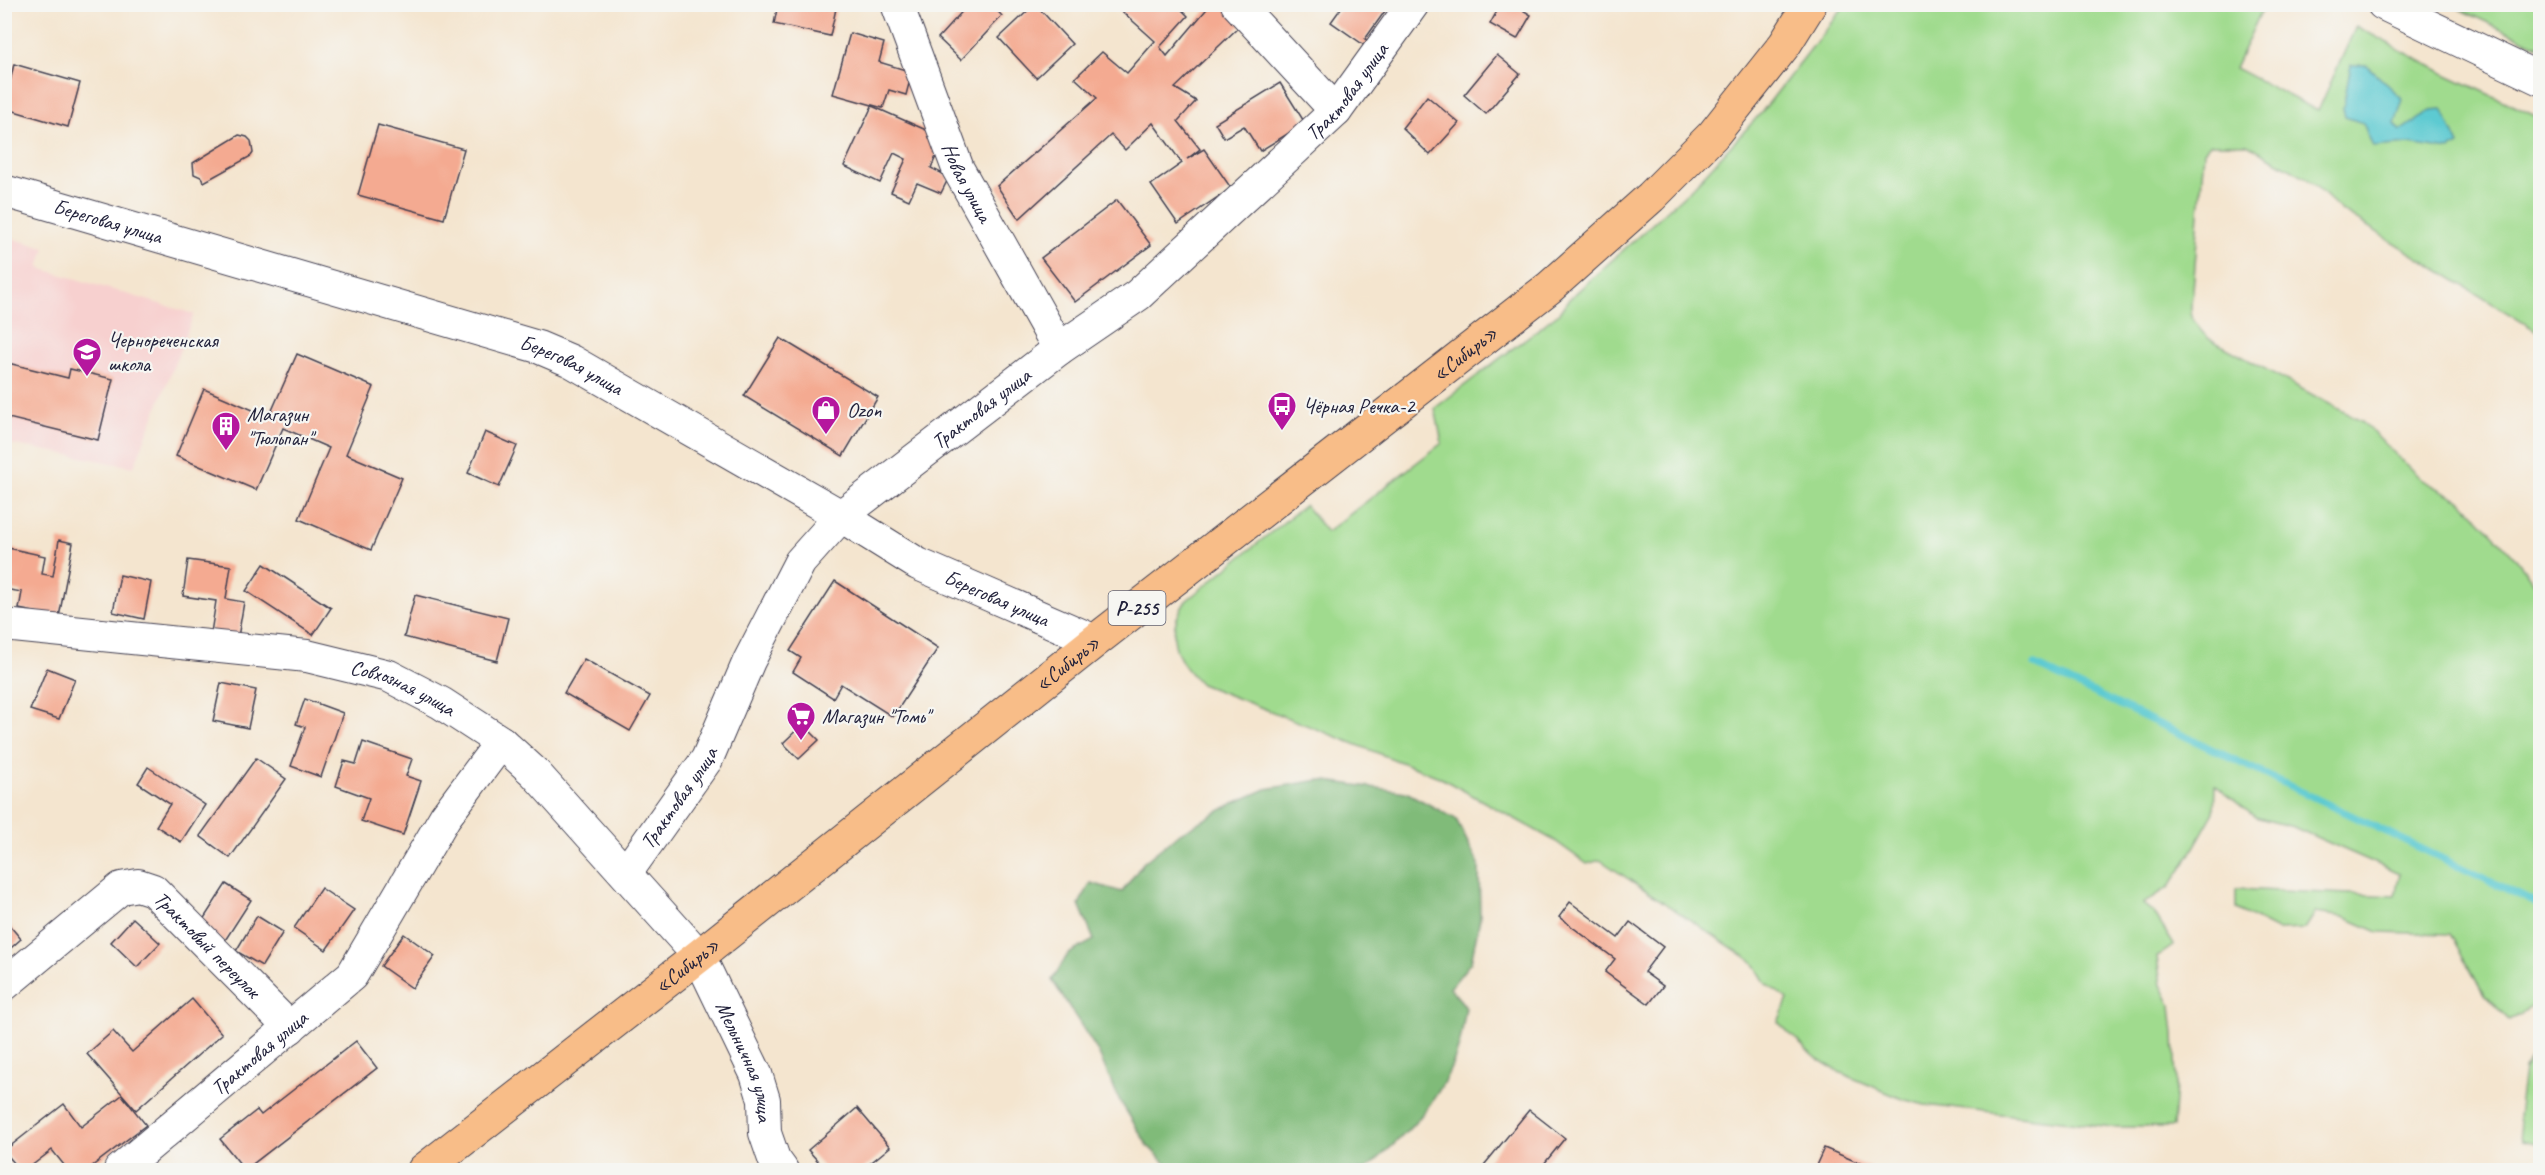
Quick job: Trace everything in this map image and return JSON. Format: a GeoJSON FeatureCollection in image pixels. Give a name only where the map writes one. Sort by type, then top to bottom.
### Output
{"type":"FeatureCollection","features":[{"type":"Feature","properties":{"kind":"highway","name":"«Сибирь»"},"geometry":{"type":"LineString","coordinates":[[424,1170],[699,956],[1095,641],[1550,287],[1626,220],[1713,135],[1785,44],[1810,4]]}},
{"type":"Feature","properties":{"kind":"street","name":"Новая улица"},"geometry":{"type":"LineString","coordinates":[[897,4],[958,169],[1059,349]]}},
{"type":"Feature","properties":{"kind":"street"},"geometry":{"type":"LineString","coordinates":[[1237,4],[1336,111]]}},
{"type":"Feature","properties":{"kind":"street","name":"Трактовая улица"},"geometry":{"type":"LineString","coordinates":[[626,873],[707,759],[748,661],[800,562],[841,516],[1059,349],[1138,295],[1336,111],[1413,4]]}},
{"type":"Feature","properties":{"kind":"street"},"geometry":{"type":"LineString","coordinates":[[2383,4],[2541,79]]}},
{"type":"Feature","properties":{"kind":"street","name":"Береговая улица"},"geometry":{"type":"LineString","coordinates":[[4,191],[537,347],[571,361],[841,516],[918,564],[1095,641]]}},
{"type":"Feature","properties":{"kind":"street","name":"Совхозная улица"},"geometry":{"type":"LineString","coordinates":[[4,625],[307,656],[389,676],[441,703],[501,742],[535,773],[699,956]]}},
{"type":"Feature","properties":{"kind":"street","name":"Трактовая улица"},"geometry":{"type":"LineString","coordinates":[[120,1170],[351,975],[445,817],[501,742]]}},
{"type":"Feature","properties":{"kind":"street","name":"Трактовый переулок"},"geometry":{"type":"LineString","coordinates":[[4,985],[121,888],[146,886],[153,890],[290,1028]]}},
{"type":"Feature","properties":{"kind":"street","name":"Мельничная улица"},"geometry":{"type":"LineString","coordinates":[[699,956],[756,1074],[764,1100],[765,1133],[774,1159],[782,1170]]}},
{"type":"Feature","properties":{"kind":"shaded area","name":"Чернореченская школа"},"geometry":{"type":"Polygon","coordinates":[[[4,236],[45,248],[39,268],[194,314],[134,467],[5,443],[4,236]]]}},
{"type":"Feature","properties":{"kind":"green space"},"geometry":{"type":"Polygon","coordinates":[[[1845,5],[2264,5],[2235,68],[2318,111],[2356,26],[2447,75],[2540,118],[2540,333],[2341,210],[2307,178],[2247,144],[2210,144],[2204,151],[2191,311],[2194,322],[2208,338],[2361,421],[2422,480],[2462,501],[2513,555],[2540,591],[2540,1002],[2509,1020],[2484,994],[2450,934],[2378,932],[2344,917],[2315,913],[2305,929],[2277,930],[2236,909],[2236,889],[2395,896],[2400,874],[2293,827],[2255,817],[2215,785],[2214,812],[2184,865],[2169,887],[2143,904],[2154,913],[2174,945],[2157,957],[2161,985],[2171,1005],[2174,1034],[2176,1084],[2173,1127],[2112,1127],[1925,1105],[1902,1099],[1839,1072],[1813,1056],[1778,1022],[1788,999],[1766,984],[1753,962],[1600,860],[1587,864],[1555,841],[1439,777],[1201,684],[1184,665],[1175,645],[1174,635],[1175,624],[1186,601],[1305,505],[1327,532],[1442,443],[1435,408],[1559,313],[1567,301],[1693,187],[1761,113],[1845,5]]]}},
{"type":"Feature","properties":{"kind":"green space"},"geometry":{"type":"Polygon","coordinates":[[[2450,5],[2540,5],[2540,47],[2450,5]]]}},
{"type":"Feature","properties":{"kind":"green space"},"geometry":{"type":"Polygon","coordinates":[[[1319,780],[1406,792],[1456,819],[1479,865],[1480,918],[1471,962],[1450,988],[1466,1007],[1457,1052],[1450,1070],[1431,1103],[1407,1132],[1365,1170],[1173,1170],[1148,1146],[1120,1101],[1097,1050],[1052,980],[1068,954],[1094,940],[1079,904],[1091,883],[1122,892],[1143,863],[1180,833],[1232,804],[1266,789],[1319,780]]]}},
{"type":"Feature","properties":{"kind":"green space"},"geometry":{"type":"Polygon","coordinates":[[[2540,1045],[2540,1144],[2522,1140],[2518,1117],[2524,1069],[2540,1045]]]}},
{"type":"Feature","properties":{"kind":"water"},"geometry":{"type":"Polygon","coordinates":[[[2351,65],[2366,65],[2403,99],[2395,124],[2401,131],[2431,110],[2442,109],[2459,145],[2449,150],[2409,144],[2373,147],[2363,123],[2345,117],[2343,108],[2351,65]]]}},
{"type":"Feature","properties":{"kind":"building"},"geometry":{"type":"Polygon","coordinates":[[[778,4],[837,4],[830,36],[774,24],[778,4]]]}},
{"type":"Feature","properties":{"kind":"building"},"geometry":{"type":"Polygon","coordinates":[[[969,4],[991,4],[1002,16],[961,60],[938,38],[969,4]]]}},
{"type":"Feature","properties":{"kind":"building"},"geometry":{"type":"Polygon","coordinates":[[[1035,4],[1072,44],[1036,78],[999,38],[1035,4]]]}},
{"type":"Feature","properties":{"kind":"building"},"geometry":{"type":"Polygon","coordinates":[[[1114,4],[1176,4],[1188,16],[1160,47],[1167,56],[1211,4],[1220,4],[1242,24],[1175,88],[1196,101],[1178,121],[1200,149],[1187,159],[1204,149],[1231,188],[1178,224],[1151,185],[1182,163],[1153,123],[1125,150],[1111,135],[1019,219],[997,186],[1097,98],[1075,78],[1102,52],[1127,73],[1155,41],[1114,4]]]}},
{"type":"Feature","properties":{"kind":"building"},"geometry":{"type":"Polygon","coordinates":[[[1344,4],[1390,4],[1365,39],[1378,48],[1374,52],[1331,22],[1344,4]]]}},
{"type":"Feature","properties":{"kind":"building"},"geometry":{"type":"Polygon","coordinates":[[[1501,4],[1513,4],[1531,15],[1517,39],[1490,24],[1501,4]]]}},
{"type":"Feature","properties":{"kind":"building"},"geometry":{"type":"Polygon","coordinates":[[[850,33],[884,43],[879,62],[912,72],[906,95],[889,90],[883,108],[833,94],[850,33]]]}},
{"type":"Feature","properties":{"kind":"building"},"geometry":{"type":"Polygon","coordinates":[[[1497,55],[1520,74],[1486,114],[1464,95],[1497,55]]]}},
{"type":"Feature","properties":{"kind":"building"},"geometry":{"type":"Polygon","coordinates":[[[14,64],[80,83],[68,127],[4,108],[14,64]]]}},
{"type":"Feature","properties":{"kind":"building"},"geometry":{"type":"Polygon","coordinates":[[[1280,83],[1305,123],[1260,151],[1244,126],[1224,138],[1215,123],[1280,83]]]}},
{"type":"Feature","properties":{"kind":"building"},"geometry":{"type":"Polygon","coordinates":[[[1427,96],[1459,123],[1430,155],[1402,128],[1427,96]]]}},
{"type":"Feature","properties":{"kind":"building"},"geometry":{"type":"Polygon","coordinates":[[[872,106],[944,138],[931,168],[949,177],[941,193],[917,183],[909,200],[891,192],[906,159],[894,153],[880,183],[844,166],[872,106]]]}},
{"type":"Feature","properties":{"kind":"building"},"geometry":{"type":"Polygon","coordinates":[[[378,125],[464,149],[444,219],[358,195],[378,125]]]}},
{"type":"Feature","properties":{"kind":"building"},"geometry":{"type":"Polygon","coordinates":[[[239,135],[251,141],[253,153],[251,156],[204,182],[201,177],[194,174],[193,163],[239,135]]]}},
{"type":"Feature","properties":{"kind":"building"},"geometry":{"type":"Polygon","coordinates":[[[1117,200],[1151,245],[1075,302],[1041,258],[1117,200]]]}},
{"type":"Feature","properties":{"kind":"building"},"geometry":{"type":"Polygon","coordinates":[[[780,338],[878,397],[843,456],[744,396],[780,338]]]}},
{"type":"Feature","properties":{"kind":"building","name":"Магазин \"Тюльпан\""},"geometry":{"type":"Polygon","coordinates":[[[297,354],[374,387],[346,454],[402,478],[371,550],[299,519],[329,448],[283,428],[256,490],[176,456],[204,389],[269,417],[297,354]]]}},
{"type":"Feature","properties":{"kind":"building"},"geometry":{"type":"Polygon","coordinates":[[[4,362],[68,378],[70,369],[113,379],[98,440],[4,417],[4,362]]]}},
{"type":"Feature","properties":{"kind":"building"},"geometry":{"type":"Polygon","coordinates":[[[485,432],[517,446],[499,487],[468,473],[485,432]]]}},
{"type":"Feature","properties":{"kind":"building"},"geometry":{"type":"Polygon","coordinates":[[[59,540],[73,543],[59,617],[19,609],[22,592],[4,589],[8,548],[45,556],[42,574],[53,576],[59,540]]]}},
{"type":"Feature","properties":{"kind":"building"},"geometry":{"type":"Polygon","coordinates":[[[188,560],[231,566],[226,599],[244,602],[237,643],[210,639],[216,601],[183,596],[188,560]]]}},
{"type":"Feature","properties":{"kind":"building"},"geometry":{"type":"Polygon","coordinates":[[[264,564],[331,608],[313,635],[246,591],[264,564]]]}},
{"type":"Feature","properties":{"kind":"building"},"geometry":{"type":"Polygon","coordinates":[[[120,575],[151,582],[144,619],[113,612],[120,575]]]}},
{"type":"Feature","properties":{"kind":"building"},"geometry":{"type":"Polygon","coordinates":[[[835,581],[938,648],[893,717],[841,684],[833,698],[793,672],[801,658],[790,651],[835,581]]]}},
{"type":"Feature","properties":{"kind":"building"},"geometry":{"type":"Polygon","coordinates":[[[415,595],[508,618],[497,661],[404,637],[415,595]]]}},
{"type":"Feature","properties":{"kind":"building"},"geometry":{"type":"Polygon","coordinates":[[[584,659],[650,696],[630,731],[564,693],[584,659]]]}},
{"type":"Feature","properties":{"kind":"building"},"geometry":{"type":"Polygon","coordinates":[[[47,668],[75,679],[59,719],[30,710],[47,668]]]}},
{"type":"Feature","properties":{"kind":"building"},"geometry":{"type":"Polygon","coordinates":[[[221,683],[256,690],[248,728],[213,721],[221,683]]]}},
{"type":"Feature","properties":{"kind":"building"},"geometry":{"type":"Polygon","coordinates":[[[305,699],[343,713],[321,777],[291,766],[305,727],[296,724],[305,699]]]}},
{"type":"Feature","properties":{"kind":"building","name":"Магазин \"Томь\""},"geometry":{"type":"Polygon","coordinates":[[[803,724],[819,740],[799,759],[783,743],[803,724]]]}},
{"type":"Feature","properties":{"kind":"building"},"geometry":{"type":"Polygon","coordinates":[[[363,742],[412,759],[406,776],[421,781],[403,835],[361,821],[369,798],[336,786],[344,761],[356,764],[363,742]]]}},
{"type":"Feature","properties":{"kind":"building"},"geometry":{"type":"Polygon","coordinates":[[[256,758],[286,779],[230,858],[200,836],[256,758]]]}},
{"type":"Feature","properties":{"kind":"building"},"geometry":{"type":"Polygon","coordinates":[[[148,767],[205,805],[181,842],[156,826],[170,804],[138,783],[148,767]]]}},
{"type":"Feature","properties":{"kind":"building"},"geometry":{"type":"Polygon","coordinates":[[[226,884],[251,900],[224,942],[199,926],[226,884]]]}},
{"type":"Feature","properties":{"kind":"building"},"geometry":{"type":"Polygon","coordinates":[[[321,888],[354,910],[326,950],[294,928],[321,888]]]}},
{"type":"Feature","properties":{"kind":"building"},"geometry":{"type":"Polygon","coordinates":[[[1570,902],[1618,938],[1630,922],[1663,947],[1644,972],[1663,986],[1649,1004],[1605,972],[1615,959],[1559,917],[1570,902]]]}},
{"type":"Feature","properties":{"kind":"building"},"geometry":{"type":"Polygon","coordinates":[[[257,916],[283,932],[262,966],[236,951],[257,916]]]}},
{"type":"Feature","properties":{"kind":"building"},"geometry":{"type":"Polygon","coordinates":[[[133,918],[160,943],[137,967],[111,942],[133,918]]]}},
{"type":"Feature","properties":{"kind":"building"},"geometry":{"type":"Polygon","coordinates":[[[4,919],[21,939],[4,954],[4,919]]]}},
{"type":"Feature","properties":{"kind":"building"},"geometry":{"type":"Polygon","coordinates":[[[404,934],[435,956],[412,988],[381,966],[404,934]]]}},
{"type":"Feature","properties":{"kind":"building"},"geometry":{"type":"Polygon","coordinates":[[[192,999],[222,1034],[136,1110],[87,1054],[113,1031],[132,1052],[192,999]]]}},
{"type":"Feature","properties":{"kind":"building"},"geometry":{"type":"Polygon","coordinates":[[[356,1041],[377,1068],[245,1170],[220,1139],[257,1110],[261,1115],[356,1041]]]}},
{"type":"Feature","properties":{"kind":"building"},"geometry":{"type":"Polygon","coordinates":[[[122,1095],[146,1125],[87,1170],[68,1170],[52,1150],[26,1170],[20,1170],[4,1151],[64,1104],[81,1127],[122,1095]]]}},
{"type":"Feature","properties":{"kind":"building"},"geometry":{"type":"Polygon","coordinates":[[[857,1108],[890,1147],[862,1170],[826,1170],[808,1150],[857,1108]]]}},
{"type":"Feature","properties":{"kind":"building"},"geometry":{"type":"Polygon","coordinates":[[[1529,1110],[1565,1138],[1539,1170],[1480,1170],[1529,1110]]]}},
{"type":"Feature","properties":{"kind":"building"},"geometry":{"type":"Polygon","coordinates":[[[1824,1148],[1876,1170],[1814,1170],[1824,1148]]]}},
{"type":"Feature","properties":{"kind":"waterway"},"geometry":{"type":"LineString","coordinates":[[2035,665],[2540,905]]}},
{"type":"Feature","properties":{"kind":"waterway"},"geometry":{"type":"LineString","coordinates":[[2538,1130],[2540,1123]]}},
{"type":"Feature","properties":{"kind":"place","name":"Чернореченская школа"},"geometry":{"type":"Point","coordinates":[87,378]}},
{"type":"Feature","properties":{"kind":"place","name":"Чёрная Речка-2"},"geometry":{"type":"Point","coordinates":[1282,432]}},
{"type":"Feature","properties":{"kind":"place","name":"Ozon"},"geometry":{"type":"Point","coordinates":[826,436]}},
{"type":"Feature","properties":{"kind":"place","name":"Магазин \"Тюльпан\""},"geometry":{"type":"Point","coordinates":[226,452]}},
{"type":"Feature","properties":{"kind":"place","name":"Магазин \"Томь\""},"geometry":{"type":"Point","coordinates":[801,742]}}]}
